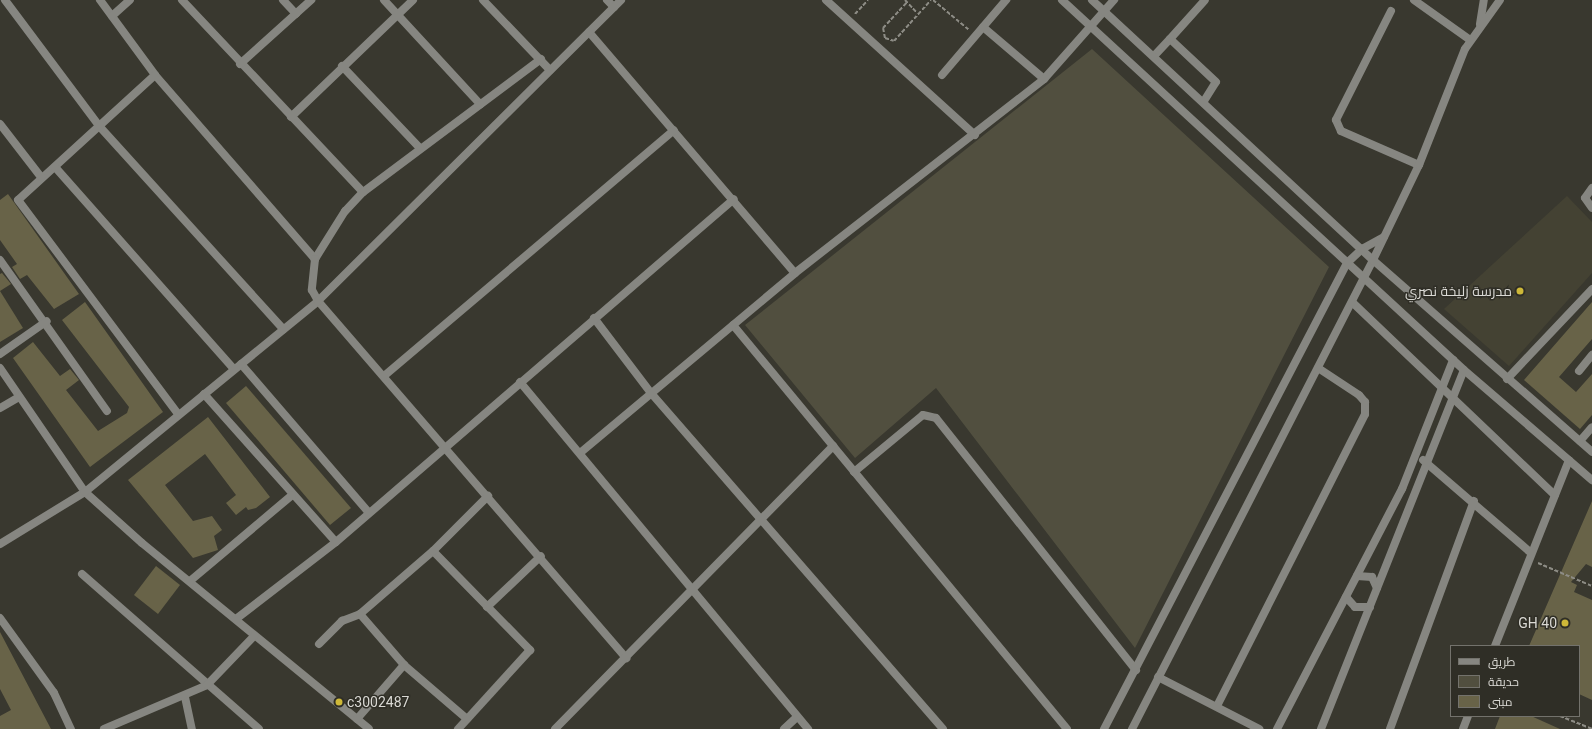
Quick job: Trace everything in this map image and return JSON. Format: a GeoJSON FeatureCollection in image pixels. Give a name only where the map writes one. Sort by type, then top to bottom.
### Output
{"type":"FeatureCollection","features":[{"type":"Feature","properties":{"kind":"street"},"geometry":{"type":"LineString","coordinates":[[5,0],[100,127],[283,329]]}},
{"type":"Feature","properties":{"kind":"street"},"geometry":{"type":"LineString","coordinates":[[100,0],[155,75],[315,258]]}},
{"type":"Feature","properties":{"kind":"street"},"geometry":{"type":"LineString","coordinates":[[112,16],[130,0]]}},
{"type":"Feature","properties":{"kind":"street"},"geometry":{"type":"LineString","coordinates":[[182,0],[240,64],[363,192]]}},
{"type":"Feature","properties":{"kind":"street"},"geometry":{"type":"LineString","coordinates":[[283,0],[296,14]]}},
{"type":"Feature","properties":{"kind":"street"},"geometry":{"type":"LineString","coordinates":[[240,64],[311,0]]}},
{"type":"Feature","properties":{"kind":"street"},"geometry":{"type":"LineString","coordinates":[[384,0],[480,104]]}},
{"type":"Feature","properties":{"kind":"street"},"geometry":{"type":"LineString","coordinates":[[291,117],[342,66],[413,0]]}},
{"type":"Feature","properties":{"kind":"street"},"geometry":{"type":"LineString","coordinates":[[483,0],[550,70]]}},
{"type":"Feature","properties":{"kind":"street"},"geometry":{"type":"LineString","coordinates":[[607,0],[614,7]]}},
{"type":"Feature","properties":{"kind":"street"},"geometry":{"type":"LineString","coordinates":[[0,544],[85,492],[178,414],[318,301],[621,0]]}},
{"type":"Feature","properties":{"kind":"street"},"geometry":{"type":"LineString","coordinates":[[826,0],[975,135]]}},
{"type":"Feature","properties":{"kind":"street"},"geometry":{"type":"LineString","coordinates":[[942,75],[1006,0]]}},
{"type":"Feature","properties":{"kind":"street"},"geometry":{"type":"LineString","coordinates":[[1062,0],[1464,370],[1592,480]]}},
{"type":"Feature","properties":{"kind":"street"},"geometry":{"type":"LineString","coordinates":[[1092,0],[1204,101],[1374,260],[1507,379],[1592,452]]}},
{"type":"Feature","properties":{"kind":"street"},"geometry":{"type":"LineString","coordinates":[[580,453],[795,273],[975,135],[1044,79],[1114,0]]}},
{"type":"Feature","properties":{"kind":"street"},"geometry":{"type":"LineString","coordinates":[[1154,56],[1205,0]]}},
{"type":"Feature","properties":{"kind":"street"},"geometry":{"type":"LineString","coordinates":[[1414,0],[1470,40]]}},
{"type":"Feature","properties":{"kind":"street"},"geometry":{"type":"LineString","coordinates":[[1480,24],[1484,0]]}},
{"type":"Feature","properties":{"kind":"street"},"geometry":{"type":"LineString","coordinates":[[1132,729],[1374,260],[1419,165],[1470,40],[1480,24],[1492,14],[1500,0]]}},
{"type":"Feature","properties":{"kind":"street"},"geometry":{"type":"LineString","coordinates":[[1391,11],[1336,120],[1341,131],[1419,165]]}},
{"type":"Feature","properties":{"kind":"street"},"geometry":{"type":"LineString","coordinates":[[983,27],[1044,79]]}},
{"type":"Feature","properties":{"kind":"street"},"geometry":{"type":"LineString","coordinates":[[589,32],[734,199],[795,273]]}},
{"type":"Feature","properties":{"kind":"street"},"geometry":{"type":"LineString","coordinates":[[1170,39],[1216,82],[1204,101]]}},
{"type":"Feature","properties":{"kind":"street"},"geometry":{"type":"LineString","coordinates":[[541,59],[419,147],[363,192],[345,211],[315,258],[311,275],[312,290],[318,301],[541,556],[626,658]]}},
{"type":"Feature","properties":{"kind":"street"},"geometry":{"type":"LineString","coordinates":[[342,66],[419,147]]}},
{"type":"Feature","properties":{"kind":"street"},"geometry":{"type":"LineString","coordinates":[[155,75],[100,127],[55,167],[41,177],[18,200],[178,414]]}},
{"type":"Feature","properties":{"kind":"street"},"geometry":{"type":"LineString","coordinates":[[1,128],[41,177]]}},
{"type":"Feature","properties":{"kind":"street"},"geometry":{"type":"LineString","coordinates":[[384,376],[674,130]]}},
{"type":"Feature","properties":{"kind":"street"},"geometry":{"type":"LineString","coordinates":[[55,167],[234,370]]}},
{"type":"Feature","properties":{"kind":"street"},"geometry":{"type":"LineString","coordinates":[[1592,188],[1585,198],[1592,208]]}},
{"type":"Feature","properties":{"kind":"street"},"geometry":{"type":"LineString","coordinates":[[236,620],[336,542],[594,318],[734,199]]}},
{"type":"Feature","properties":{"kind":"street"},"geometry":{"type":"LineString","coordinates":[[1104,729],[1347,263],[1362,249],[1384,237]]}},
{"type":"Feature","properties":{"kind":"street"},"geometry":{"type":"LineString","coordinates":[[0,260],[47,321],[107,411]]}},
{"type":"Feature","properties":{"kind":"street"},"geometry":{"type":"LineString","coordinates":[[1507,379],[1592,289]]}},
{"type":"Feature","properties":{"kind":"street"},"geometry":{"type":"LineString","coordinates":[[1352,302],[1441,389],[1555,495]]}},
{"type":"Feature","properties":{"kind":"street"},"geometry":{"type":"LineString","coordinates":[[594,318],[651,393],[762,518],[942,729]]}},
{"type":"Feature","properties":{"kind":"street"},"geometry":{"type":"LineString","coordinates":[[0,354],[47,321]]}},
{"type":"Feature","properties":{"kind":"street"},"geometry":{"type":"LineString","coordinates":[[733,325],[1067,729]]}},
{"type":"Feature","properties":{"kind":"street"},"geometry":{"type":"LineString","coordinates":[[1579,371],[1592,355]]}},
{"type":"Feature","properties":{"kind":"street"},"geometry":{"type":"LineString","coordinates":[[1277,729],[1417,457],[1441,389],[1454,360]]}},
{"type":"Feature","properties":{"kind":"street"},"geometry":{"type":"LineString","coordinates":[[241,364],[369,513]]}},
{"type":"Feature","properties":{"kind":"street"},"geometry":{"type":"LineString","coordinates":[[0,368],[85,492],[254,636],[369,729]]}},
{"type":"Feature","properties":{"kind":"street"},"geometry":{"type":"LineString","coordinates":[[1217,706],[1365,414],[1365,402],[1359,395],[1318,368]]}},
{"type":"Feature","properties":{"kind":"street"},"geometry":{"type":"LineString","coordinates":[[1321,729],[1464,370]]}},
{"type":"Feature","properties":{"kind":"street"},"geometry":{"type":"LineString","coordinates":[[520,382],[808,729]]}},
{"type":"Feature","properties":{"kind":"street"},"geometry":{"type":"LineString","coordinates":[[204,394],[292,495],[336,542]]}},
{"type":"Feature","properties":{"kind":"street"},"geometry":{"type":"LineString","coordinates":[[0,408],[19,396]]}},
{"type":"Feature","properties":{"kind":"street"},"geometry":{"type":"LineString","coordinates":[[854,472],[923,415],[936,418],[1136,670]]}},
{"type":"Feature","properties":{"kind":"street"},"geometry":{"type":"LineString","coordinates":[[1580,441],[1592,427]]}},
{"type":"Feature","properties":{"kind":"street"},"geometry":{"type":"LineString","coordinates":[[555,729],[833,446]]}},
{"type":"Feature","properties":{"kind":"street"},"geometry":{"type":"LineString","coordinates":[[1417,457],[1428,463],[1474,502],[1529,556]]}},
{"type":"Feature","properties":{"kind":"street"},"geometry":{"type":"LineString","coordinates":[[1495,645],[1529,556],[1569,460]]}},
{"type":"Feature","properties":{"kind":"street"},"geometry":{"type":"LineString","coordinates":[[190,582],[292,495]]}},
{"type":"Feature","properties":{"kind":"street"},"geometry":{"type":"LineString","coordinates":[[319,644],[342,621],[360,614],[433,551],[488,496]]}},
{"type":"Feature","properties":{"kind":"street"},"geometry":{"type":"LineString","coordinates":[[1390,729],[1474,502]]}},
{"type":"Feature","properties":{"kind":"street"},"geometry":{"type":"LineString","coordinates":[[433,551],[487,608],[530,650],[458,729]]}},
{"type":"Feature","properties":{"kind":"street"},"geometry":{"type":"LineString","coordinates":[[487,608],[541,556]]}},
{"type":"Feature","properties":{"kind":"street"},"geometry":{"type":"LineString","coordinates":[[82,574],[259,729]]}},
{"type":"Feature","properties":{"kind":"street"},"geometry":{"type":"LineString","coordinates":[[1357,576],[1372,577],[1377,588]]}},
{"type":"Feature","properties":{"kind":"street"},"geometry":{"type":"LineString","coordinates":[[1346,597],[1355,607],[1370,607]]}},
{"type":"Feature","properties":{"kind":"street"},"geometry":{"type":"LineString","coordinates":[[360,614],[404,665],[467,719]]}},
{"type":"Feature","properties":{"kind":"street"},"geometry":{"type":"LineString","coordinates":[[0,618],[54,693],[71,729]]}},
{"type":"Feature","properties":{"kind":"street"},"geometry":{"type":"LineString","coordinates":[[104,729],[185,697],[207,684],[254,636]]}},
{"type":"Feature","properties":{"kind":"street"},"geometry":{"type":"LineString","coordinates":[[357,719],[404,665]]}},
{"type":"Feature","properties":{"kind":"street"},"geometry":{"type":"LineString","coordinates":[[1158,677],[1217,706],[1259,729]]}},
{"type":"Feature","properties":{"kind":"street"},"geometry":{"type":"LineString","coordinates":[[185,697],[192,729]]}},
{"type":"Feature","properties":{"kind":"street"},"geometry":{"type":"LineString","coordinates":[[784,729],[797,717]]}},
{"type":"Feature","properties":{"kind":"street"},"geometry":{"type":"LineString","coordinates":[[1463,729],[1468,717]]}},
{"type":"Feature","properties":{"kind":"path"},"geometry":{"type":"LineString","coordinates":[[848,20],[868,0]]}},
{"type":"Feature","properties":{"kind":"path"},"geometry":{"type":"LineString","coordinates":[[885,38],[894,42],[917,13],[932,0],[976,36]]}},
{"type":"Feature","properties":{"kind":"path"},"geometry":{"type":"LineString","coordinates":[[885,38],[883,28],[906,1],[917,13]]}},
{"type":"Feature","properties":{"kind":"path"},"geometry":{"type":"LineString","coordinates":[[877,47],[885,38]]}},
{"type":"Feature","properties":{"kind":"path"},"geometry":{"type":"LineString","coordinates":[[1529,556],[1592,586]]}},
{"type":"Feature","properties":{"kind":"path"},"geometry":{"type":"LineString","coordinates":[[1562,717],[1592,729]]}},
{"type":"Feature","properties":{"kind":"shaded area","name":"مدرسة زليخة نصري"},"geometry":{"type":"Polygon","coordinates":[[[1567,196],[1592,222],[1592,273],[1509,366],[1444,309],[1567,196]]]}},
{"type":"Feature","properties":{"kind":"green space"},"geometry":{"type":"Polygon","coordinates":[[[1092,49],[1329,267],[1135,648],[936,388],[855,458],[745,325],[1092,49]]]}},
{"type":"Feature","properties":{"kind":"building"},"geometry":{"type":"Polygon","coordinates":[[[8,194],[79,294],[54,309],[27,275],[20,279],[12,267],[17,264],[0,240],[0,200],[8,194]]]}},
{"type":"Feature","properties":{"kind":"building"},"geometry":{"type":"Polygon","coordinates":[[[2,273],[11,284],[0,291],[0,274],[2,273]]]}},
{"type":"Feature","properties":{"kind":"building"},"geometry":{"type":"Polygon","coordinates":[[[0,291],[23,328],[0,342],[0,291]]]}},
{"type":"Feature","properties":{"kind":"building"},"geometry":{"type":"Polygon","coordinates":[[[85,302],[163,412],[90,467],[13,358],[33,342],[60,376],[70,369],[79,380],[66,390],[98,431],[127,413],[129,407],[62,320],[85,302]]]}},
{"type":"Feature","properties":{"kind":"building"},"geometry":{"type":"Polygon","coordinates":[[[1592,302],[1592,339],[1559,377],[1576,392],[1592,374],[1592,415],[1580,429],[1524,380],[1592,302]]]}},
{"type":"Feature","properties":{"kind":"building"},"geometry":{"type":"Polygon","coordinates":[[[246,386],[351,508],[330,525],[226,403],[246,386]]]}},
{"type":"Feature","properties":{"kind":"building"},"geometry":{"type":"Polygon","coordinates":[[[208,417],[270,497],[256,508],[248,510],[246,507],[236,515],[226,503],[236,495],[205,454],[165,485],[193,521],[212,516],[222,530],[214,536],[218,550],[193,558],[128,480],[208,417]]]}},
{"type":"Feature","properties":{"kind":"building","name":"GH 40"},"geometry":{"type":"Polygon","coordinates":[[[1592,501],[1592,567],[1586,564],[1571,582],[1577,585],[1574,592],[1592,600],[1592,700],[1580,694],[1580,645],[1529,645],[1592,501]]]}},
{"type":"Feature","properties":{"kind":"building"},"geometry":{"type":"Polygon","coordinates":[[[156,566],[180,585],[158,614],[134,595],[156,566]]]}},
{"type":"Feature","properties":{"kind":"building"},"geometry":{"type":"Polygon","coordinates":[[[0,632],[51,729],[0,729],[0,716],[11,710],[0,689],[0,632]]]}},
{"type":"Feature","properties":{"kind":"building"},"geometry":{"type":"Polygon","coordinates":[[[1500,717],[1533,717],[1560,729],[1495,729],[1500,717]]]}},
{"type":"Feature","properties":{"kind":"place","name":"مدرسة زليخة نصري"},"geometry":{"type":"Point","coordinates":[1520,291]}},
{"type":"Feature","properties":{"kind":"place","name":"GH 40"},"geometry":{"type":"Point","coordinates":[1565,623]}},
{"type":"Feature","properties":{"kind":"place","name":"c3002487"},"geometry":{"type":"Point","coordinates":[339,702]}}]}
